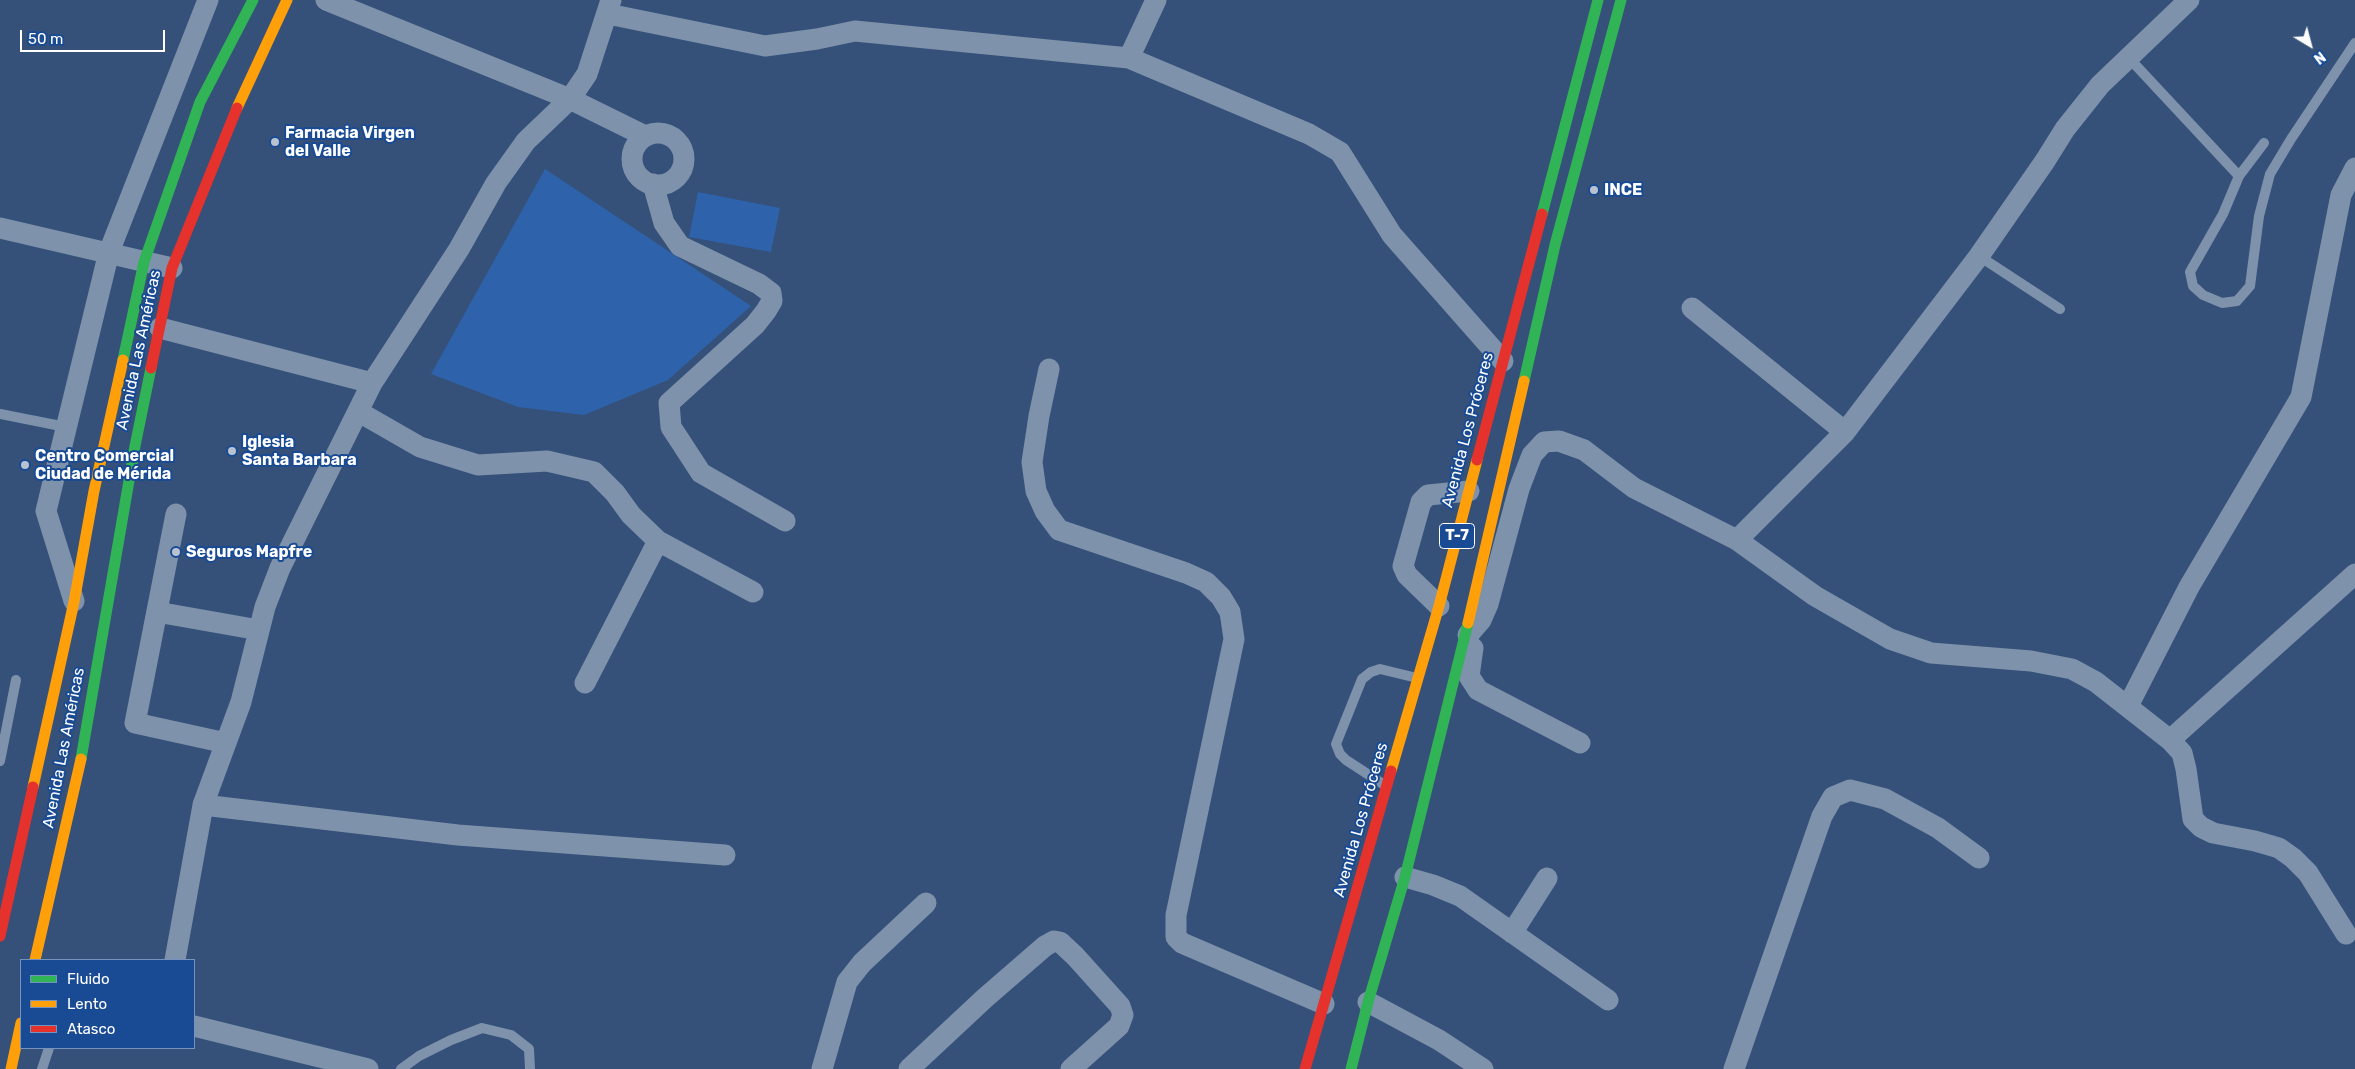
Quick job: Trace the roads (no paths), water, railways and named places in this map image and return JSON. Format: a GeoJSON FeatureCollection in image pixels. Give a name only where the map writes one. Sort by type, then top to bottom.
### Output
{"type":"FeatureCollection","features":[{"type":"Feature","properties":{"kind":"main road","name":"Avenida Las Américas"},"geometry":{"type":"LineString","coordinates":[[0,936],[42,767],[94,491],[144,262],[200,102],[253,0]]}},
{"type":"Feature","properties":{"kind":"main road","name":"Avenida Las Américas"},"geometry":{"type":"LineString","coordinates":[[35,959],[79,768],[134,446],[172,268],[229,124],[288,0]]}},
{"type":"Feature","properties":{"kind":"main road","name":"Avenida Los Próceres"},"geometry":{"type":"LineString","coordinates":[[1306,1069],[1439,606],[1598,0]]}},
{"type":"Feature","properties":{"kind":"main road","name":"T-7"},"geometry":{"type":"LineString","coordinates":[[1351,1069],[1368,1002],[1405,877],[1469,635],[1555,245],[1621,0]]}},
{"type":"Feature","properties":{"kind":"main road"},"geometry":{"type":"LineString","coordinates":[[63,768],[79,768]]}},
{"type":"Feature","properties":{"kind":"main road"},"geometry":{"type":"LineString","coordinates":[[11,1069],[20,1028]]}},
{"type":"Feature","properties":{"kind":"street"},"geometry":{"type":"LineString","coordinates":[[74,602],[46,511],[109,252],[208,0]]}},
{"type":"Feature","properties":{"kind":"street"},"geometry":{"type":"LineString","coordinates":[[326,0],[570,99],[644,136]]}},
{"type":"Feature","properties":{"kind":"street"},"geometry":{"type":"LineString","coordinates":[[1129,58],[1156,0]]}},
{"type":"Feature","properties":{"kind":"street"},"geometry":{"type":"LineString","coordinates":[[1737,540],[1845,432],[1979,256],[2065,129],[2100,85],[2189,0]]}},
{"type":"Feature","properties":{"kind":"street"},"geometry":{"type":"LineString","coordinates":[[175,959],[203,805],[241,702],[259,630],[280,568],[372,383],[460,249],[501,176],[526,141],[570,99],[587,74],[610,7],[765,46],[817,40],[854,31],[1129,58],[1309,134],[1340,152],[1392,236],[1503,361]]}},
{"type":"Feature","properties":{"kind":"street"},"geometry":{"type":"LineString","coordinates":[[662,133],[677,142],[682,150],[682,167],[678,175],[663,184],[653,184],[645,182],[638,176],[632,159],[638,142],[644,136],[662,133]]}},
{"type":"Feature","properties":{"kind":"street"},"geometry":{"type":"LineString","coordinates":[[2128,706],[2188,587],[2302,398],[2341,195],[2355,168]]}},
{"type":"Feature","properties":{"kind":"street"},"geometry":{"type":"LineString","coordinates":[[653,184],[664,223],[680,246],[759,284],[771,293],[772,301],[755,325],[669,403],[671,427],[701,474],[784,521]]}},
{"type":"Feature","properties":{"kind":"street"},"geometry":{"type":"LineString","coordinates":[[0,228],[172,268]]}},
{"type":"Feature","properties":{"kind":"street"},"geometry":{"type":"LineString","coordinates":[[1692,308],[1845,432]]}},
{"type":"Feature","properties":{"kind":"street"},"geometry":{"type":"LineString","coordinates":[[160,328],[372,383]]}},
{"type":"Feature","properties":{"kind":"street"},"geometry":{"type":"LineString","coordinates":[[1049,369],[1032,462],[1036,490],[1045,511],[1059,530],[1186,572],[1206,582],[1221,598],[1230,612],[1234,640],[1176,915],[1176,937],[1182,943],[1324,1004]]}},
{"type":"Feature","properties":{"kind":"street"},"geometry":{"type":"LineString","coordinates":[[359,412],[420,448],[478,465],[547,461],[594,472],[615,493],[630,515],[658,541],[753,592]]}},
{"type":"Feature","properties":{"kind":"street"},"geometry":{"type":"LineString","coordinates":[[1580,743],[1478,690],[1469,676],[1469,635],[1481,620],[1488,604],[1518,489],[1532,455],[1544,442],[1559,442],[1584,450],[1634,488],[1737,540],[1815,596],[1890,639],[1932,653],[2031,661],[2072,668],[2096,682],[2170,740],[2182,753],[2194,819],[2201,828],[2213,833],[2255,841],[2279,848],[2293,858],[2308,872],[2346,934]]}},
{"type":"Feature","properties":{"kind":"street"},"geometry":{"type":"LineString","coordinates":[[1439,606],[1407,575],[1403,566],[1421,502],[1428,495],[1469,491]]}},
{"type":"Feature","properties":{"kind":"street"},"geometry":{"type":"LineString","coordinates":[[176,514],[135,724],[226,743]]}},
{"type":"Feature","properties":{"kind":"street"},"geometry":{"type":"LineString","coordinates":[[585,683],[658,541]]}},
{"type":"Feature","properties":{"kind":"street"},"geometry":{"type":"LineString","coordinates":[[2170,740],[2355,574]]}},
{"type":"Feature","properties":{"kind":"street"},"geometry":{"type":"LineString","coordinates":[[157,612],[259,630]]}},
{"type":"Feature","properties":{"kind":"street"},"geometry":{"type":"LineString","coordinates":[[1734,1069],[1822,816],[1833,797],[1850,790],[1885,799],[1938,828],[1979,858]]}},
{"type":"Feature","properties":{"kind":"street"},"geometry":{"type":"LineString","coordinates":[[203,805],[458,835],[724,855]]}},
{"type":"Feature","properties":{"kind":"street"},"geometry":{"type":"LineString","coordinates":[[1405,877],[1433,885],[1460,896],[1608,1000]]}},
{"type":"Feature","properties":{"kind":"street"},"geometry":{"type":"LineString","coordinates":[[1512,933],[1547,878]]}},
{"type":"Feature","properties":{"kind":"street"},"geometry":{"type":"LineString","coordinates":[[822,1069],[847,982],[862,963],[926,903]]}},
{"type":"Feature","properties":{"kind":"street"},"geometry":{"type":"LineString","coordinates":[[909,1069],[985,998],[1045,946],[1054,941],[1060,942],[1075,956],[1120,1006],[1124,1015],[1119,1026],[1071,1069]]}},
{"type":"Feature","properties":{"kind":"street"},"geometry":{"type":"LineString","coordinates":[[1368,1002],[1439,1040],[1483,1069]]}},
{"type":"Feature","properties":{"kind":"street"},"geometry":{"type":"LineString","coordinates":[[195,1026],[368,1069]]}},
{"type":"Feature","properties":{"kind":"lane"},"geometry":{"type":"LineString","coordinates":[[2264,143],[2239,176],[2223,214],[2190,272],[2193,286],[2203,295],[2222,303],[2236,301],[2250,286],[2259,216],[2270,174],[2355,43]]}},
{"type":"Feature","properties":{"kind":"lane"},"geometry":{"type":"LineString","coordinates":[[2128,57],[2239,176]]}},
{"type":"Feature","properties":{"kind":"lane"},"geometry":{"type":"LineString","coordinates":[[1979,256],[2060,309]]}},
{"type":"Feature","properties":{"kind":"lane"},"geometry":{"type":"LineString","coordinates":[[0,414],[66,427]]}},
{"type":"Feature","properties":{"kind":"lane"},"geometry":{"type":"LineString","coordinates":[[1388,787],[1346,760],[1340,754],[1336,744],[1362,679],[1371,672],[1380,669],[1418,678]]}},
{"type":"Feature","properties":{"kind":"lane"},"geometry":{"type":"LineString","coordinates":[[0,761],[16,680]]}},
{"type":"Feature","properties":{"kind":"lane"},"geometry":{"type":"LineString","coordinates":[[401,1069],[419,1056],[450,1040],[482,1028],[511,1035],[529,1049],[530,1069]]}},
{"type":"Feature","properties":{"kind":"lane"},"geometry":{"type":"LineString","coordinates":[[42,1069],[49,1049]]}},
{"type":"Feature","properties":{"kind":"place","name":"Farmacia Virgen del Valle"},"geometry":{"type":"Point","coordinates":[275,142]}},
{"type":"Feature","properties":{"kind":"place","name":"INCE"},"geometry":{"type":"Point","coordinates":[1594,190]}},
{"type":"Feature","properties":{"kind":"place","name":"Iglesia Santa Barbara"},"geometry":{"type":"Point","coordinates":[232,451]}},
{"type":"Feature","properties":{"kind":"place","name":"Centro Comercial Ciudad de Mérida"},"geometry":{"type":"Point","coordinates":[25,465]}},
{"type":"Feature","properties":{"kind":"place","name":"Seguros Mapfre"},"geometry":{"type":"Point","coordinates":[176,552]}}]}
